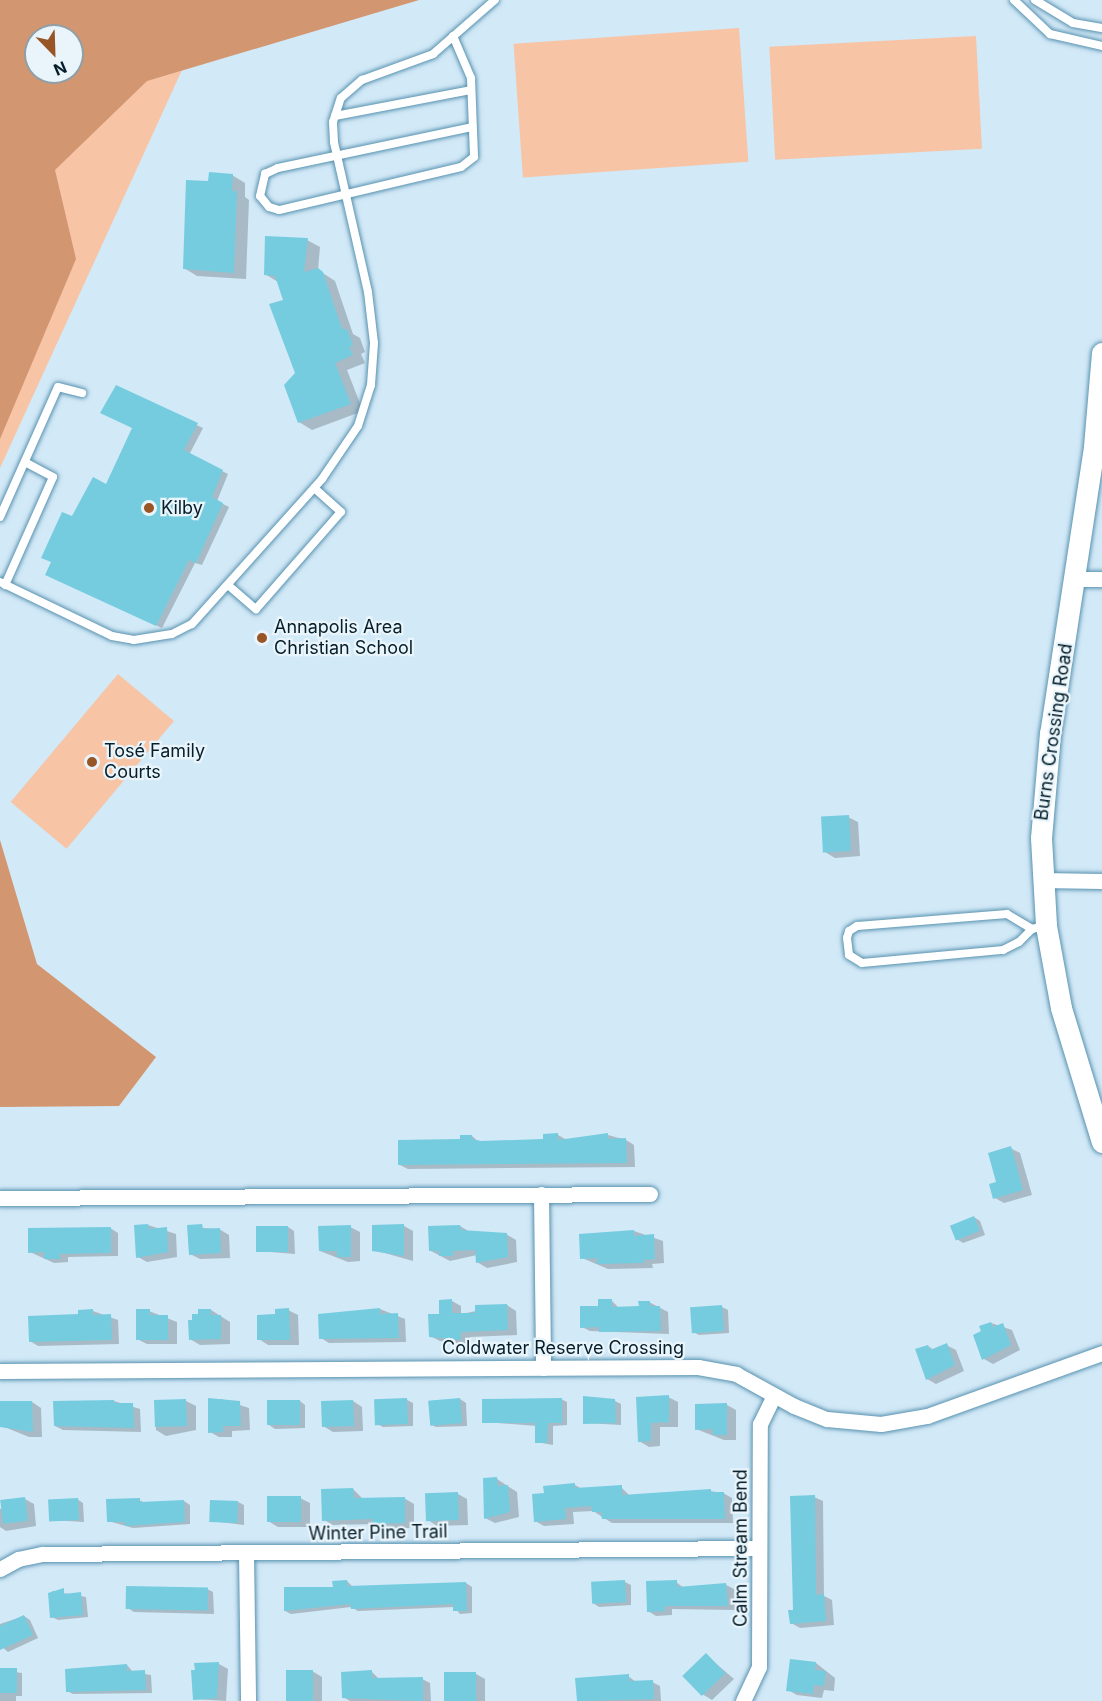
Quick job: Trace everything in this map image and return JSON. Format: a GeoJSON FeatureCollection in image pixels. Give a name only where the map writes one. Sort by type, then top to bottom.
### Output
{"type":"FeatureCollection","features":[{"type":"Feature","properties":{"kind":"street","name":"Burns Crossing Road"},"geometry":{"type":"LineString","coordinates":[[1102,353],[1098,458],[1043,791],[1039,927],[1060,1008],[1102,1142]]}},
{"type":"Feature","properties":{"kind":"street"},"geometry":{"type":"LineString","coordinates":[[1077,579],[1102,579]]}},
{"type":"Feature","properties":{"kind":"street"},"geometry":{"type":"LineString","coordinates":[[1041,880],[1102,881]]}},
{"type":"Feature","properties":{"kind":"street"},"geometry":{"type":"LineString","coordinates":[[541,1194],[543,1368]]}},
{"type":"Feature","properties":{"kind":"street"},"geometry":{"type":"LineString","coordinates":[[0,1198],[650,1194]]}},
{"type":"Feature","properties":{"kind":"street","name":"Coldwater Reserve Crossing"},"geometry":{"type":"LineString","coordinates":[[0,1371],[721,1369],[827,1419],[855,1424],[892,1423],[927,1416],[1102,1353]]}},
{"type":"Feature","properties":{"kind":"street","name":"Calm Stream Bend"},"geometry":{"type":"LineString","coordinates":[[743,1701],[759,1667],[760,1424],[774,1395]]}},
{"type":"Feature","properties":{"kind":"street","name":"Winter Pine Trail"},"geometry":{"type":"LineString","coordinates":[[0,1569],[18,1559],[42,1554],[759,1548]]}},
{"type":"Feature","properties":{"kind":"street"},"geometry":{"type":"LineString","coordinates":[[246,1554],[248,1701]]}},
{"type":"Feature","properties":{"kind":"lane"},"geometry":{"type":"LineString","coordinates":[[25,462],[53,477],[2,583],[112,636],[134,640],[172,634],[192,624],[314,488],[358,426],[371,385],[374,343],[368,292],[337,155],[335,116],[341,98],[362,80],[433,54],[495,0]]}},
{"type":"Feature","properties":{"kind":"lane"},"geometry":{"type":"LineString","coordinates":[[1014,0],[1050,34],[1102,46]]}},
{"type":"Feature","properties":{"kind":"lane"},"geometry":{"type":"LineString","coordinates":[[1035,0],[1073,23],[1102,28]]}},
{"type":"Feature","properties":{"kind":"lane"},"geometry":{"type":"LineString","coordinates":[[453,36],[471,78],[474,157],[462,167],[279,210],[269,207],[260,196],[265,174],[337,155],[472,127]]}},
{"type":"Feature","properties":{"kind":"lane"},"geometry":{"type":"LineString","coordinates":[[335,116],[471,90]]}},
{"type":"Feature","properties":{"kind":"lane"},"geometry":{"type":"LineString","coordinates":[[0,517],[58,387],[82,393]]}},
{"type":"Feature","properties":{"kind":"lane"},"geometry":{"type":"LineString","coordinates":[[228,585],[256,609],[341,512],[314,488]]}},
{"type":"Feature","properties":{"kind":"lane"},"geometry":{"type":"LineString","coordinates":[[1006,914],[1039,927],[1020,942],[1004,950],[862,963],[849,955],[847,938],[849,931],[857,926],[1006,914]]}},
{"type":"Feature","properties":{"kind":"shaded area"},"geometry":{"type":"Polygon","coordinates":[[[0,0],[214,0],[0,468],[0,0]]]}},
{"type":"Feature","properties":{"kind":"shaded area"},"geometry":{"type":"Polygon","coordinates":[[[0,0],[419,0],[147,81],[55,170],[76,259],[0,439],[0,0]]]}},
{"type":"Feature","properties":{"kind":"shaded area"},"geometry":{"type":"Polygon","coordinates":[[[739,28],[748,162],[523,177],[514,44],[739,28]]]}},
{"type":"Feature","properties":{"kind":"shaded area"},"geometry":{"type":"Polygon","coordinates":[[[976,36],[982,149],[775,160],[769,47],[976,36]]]}},
{"type":"Feature","properties":{"kind":"shaded area","name":"Tosé Family Courts"},"geometry":{"type":"Polygon","coordinates":[[[118,674],[174,721],[67,849],[11,802],[118,674]]]}},
{"type":"Feature","properties":{"kind":"shaded area"},"geometry":{"type":"Polygon","coordinates":[[[0,840],[37,964],[156,1057],[119,1106],[0,1107],[0,840]]]}},
{"type":"Feature","properties":{"kind":"building"},"geometry":{"type":"Polygon","coordinates":[[[209,172],[233,174],[232,191],[237,191],[234,273],[183,269],[186,180],[208,181],[209,172]]]}},
{"type":"Feature","properties":{"kind":"building"},"geometry":{"type":"Polygon","coordinates":[[[265,236],[308,238],[304,272],[318,268],[323,272],[342,329],[347,329],[353,345],[349,347],[353,355],[335,363],[351,404],[298,423],[284,385],[295,373],[269,304],[283,300],[275,276],[264,275],[265,236]]]}},
{"type":"Feature","properties":{"kind":"building","name":"Kilby"},"geometry":{"type":"Polygon","coordinates":[[[116,385],[198,423],[184,450],[223,470],[212,497],[223,503],[196,563],[189,560],[156,626],[45,575],[51,562],[41,558],[62,512],[72,516],[93,477],[106,484],[132,428],[100,413],[116,385]]]}},
{"type":"Feature","properties":{"kind":"building"},"geometry":{"type":"Polygon","coordinates":[[[849,815],[851,851],[823,852],[821,816],[849,815]]]}},
{"type":"Feature","properties":{"kind":"building"},"geometry":{"type":"Polygon","coordinates":[[[558,1133],[558,1140],[608,1133],[608,1139],[626,1138],[627,1163],[398,1165],[398,1140],[460,1139],[460,1135],[472,1135],[472,1139],[481,1141],[543,1139],[543,1134],[558,1133]]]}},
{"type":"Feature","properties":{"kind":"building"},"geometry":{"type":"Polygon","coordinates":[[[1011,1146],[1023,1190],[993,1199],[989,1184],[996,1182],[988,1153],[1011,1146]]]}},
{"type":"Feature","properties":{"kind":"building"},"geometry":{"type":"Polygon","coordinates":[[[974,1216],[980,1231],[956,1241],[950,1226],[974,1216]]]}},
{"type":"Feature","properties":{"kind":"building"},"geometry":{"type":"Polygon","coordinates":[[[148,1224],[149,1229],[167,1227],[168,1252],[136,1258],[134,1225],[148,1224]]]}},
{"type":"Feature","properties":{"kind":"building"},"geometry":{"type":"Polygon","coordinates":[[[202,1224],[203,1229],[220,1228],[221,1253],[189,1255],[187,1225],[202,1224]]]}},
{"type":"Feature","properties":{"kind":"building"},"geometry":{"type":"Polygon","coordinates":[[[404,1224],[404,1256],[372,1251],[372,1225],[404,1224]]]}},
{"type":"Feature","properties":{"kind":"building"},"geometry":{"type":"Polygon","coordinates":[[[351,1225],[351,1257],[337,1257],[337,1251],[319,1251],[318,1226],[351,1225]]]}},
{"type":"Feature","properties":{"kind":"building"},"geometry":{"type":"Polygon","coordinates":[[[460,1225],[461,1230],[507,1233],[508,1257],[476,1263],[475,1250],[453,1251],[453,1256],[439,1256],[439,1251],[429,1251],[428,1226],[460,1225]]]}},
{"type":"Feature","properties":{"kind":"building"},"geometry":{"type":"Polygon","coordinates":[[[256,1226],[288,1226],[288,1252],[256,1252],[256,1226]]]}},
{"type":"Feature","properties":{"kind":"building"},"geometry":{"type":"Polygon","coordinates":[[[111,1227],[111,1253],[60,1254],[60,1259],[44,1259],[44,1252],[28,1253],[28,1228],[111,1227]]]}},
{"type":"Feature","properties":{"kind":"building"},"geometry":{"type":"Polygon","coordinates":[[[634,1230],[634,1236],[654,1234],[655,1259],[643,1260],[644,1263],[597,1264],[597,1258],[580,1259],[579,1234],[634,1230]]]}},
{"type":"Feature","properties":{"kind":"building"},"geometry":{"type":"Polygon","coordinates":[[[452,1299],[452,1313],[475,1313],[475,1305],[507,1304],[508,1330],[461,1332],[461,1340],[429,1337],[428,1314],[439,1314],[439,1300],[452,1299]]]}},
{"type":"Feature","properties":{"kind":"building"},"geometry":{"type":"Polygon","coordinates":[[[598,1299],[612,1299],[612,1307],[639,1306],[638,1301],[650,1301],[650,1306],[660,1306],[661,1331],[599,1332],[599,1327],[580,1328],[580,1306],[598,1306],[598,1299]]]}},
{"type":"Feature","properties":{"kind":"building"},"geometry":{"type":"Polygon","coordinates":[[[722,1305],[724,1331],[692,1333],[690,1307],[722,1305]]]}},
{"type":"Feature","properties":{"kind":"building"},"geometry":{"type":"Polygon","coordinates":[[[289,1308],[290,1340],[257,1340],[257,1315],[275,1314],[275,1309],[289,1308]]]}},
{"type":"Feature","properties":{"kind":"building"},"geometry":{"type":"Polygon","coordinates":[[[380,1308],[380,1314],[398,1313],[399,1338],[319,1339],[318,1314],[380,1308]]]}},
{"type":"Feature","properties":{"kind":"building"},"geometry":{"type":"Polygon","coordinates":[[[93,1309],[93,1315],[111,1314],[112,1340],[29,1342],[28,1316],[78,1314],[78,1310],[93,1309]]]}},
{"type":"Feature","properties":{"kind":"building"},"geometry":{"type":"Polygon","coordinates":[[[136,1309],[150,1309],[150,1315],[168,1315],[168,1340],[136,1340],[136,1309]]]}},
{"type":"Feature","properties":{"kind":"building"},"geometry":{"type":"Polygon","coordinates":[[[198,1309],[211,1309],[211,1315],[221,1315],[221,1339],[189,1340],[188,1320],[192,1320],[192,1314],[198,1314],[198,1309]]]}},
{"type":"Feature","properties":{"kind":"building"},"geometry":{"type":"Polygon","coordinates":[[[991,1322],[993,1327],[1003,1323],[1011,1345],[982,1360],[973,1335],[981,1331],[979,1326],[991,1322]]]}},
{"type":"Feature","properties":{"kind":"building"},"geometry":{"type":"Polygon","coordinates":[[[947,1343],[955,1365],[926,1380],[915,1349],[928,1345],[930,1350],[947,1343]]]}},
{"type":"Feature","properties":{"kind":"building"},"geometry":{"type":"Polygon","coordinates":[[[669,1395],[669,1422],[651,1423],[651,1441],[638,1442],[636,1397],[669,1395]]]}},
{"type":"Feature","properties":{"kind":"building"},"geometry":{"type":"Polygon","coordinates":[[[583,1396],[615,1399],[616,1423],[583,1424],[583,1396]]]}},
{"type":"Feature","properties":{"kind":"building"},"geometry":{"type":"Polygon","coordinates":[[[208,1398],[240,1401],[241,1426],[223,1426],[223,1432],[208,1433],[208,1398]]]}},
{"type":"Feature","properties":{"kind":"building"},"geometry":{"type":"Polygon","coordinates":[[[407,1398],[408,1424],[375,1425],[374,1399],[407,1398]]]}},
{"type":"Feature","properties":{"kind":"building"},"geometry":{"type":"Polygon","coordinates":[[[460,1398],[462,1423],[430,1426],[428,1401],[460,1398]]]}},
{"type":"Feature","properties":{"kind":"building"},"geometry":{"type":"Polygon","coordinates":[[[562,1398],[562,1423],[548,1423],[547,1443],[535,1443],[535,1423],[482,1423],[482,1399],[562,1398]]]}},
{"type":"Feature","properties":{"kind":"building"},"geometry":{"type":"Polygon","coordinates":[[[186,1399],[187,1426],[155,1427],[154,1400],[186,1399]]]}},
{"type":"Feature","properties":{"kind":"building"},"geometry":{"type":"Polygon","coordinates":[[[114,1400],[114,1403],[133,1403],[134,1428],[54,1426],[53,1401],[114,1400]]]}},
{"type":"Feature","properties":{"kind":"building"},"geometry":{"type":"Polygon","coordinates":[[[267,1400],[300,1400],[300,1425],[267,1425],[267,1400]]]}},
{"type":"Feature","properties":{"kind":"building"},"geometry":{"type":"Polygon","coordinates":[[[353,1400],[354,1426],[322,1427],[321,1401],[353,1400]]]}},
{"type":"Feature","properties":{"kind":"building"},"geometry":{"type":"Polygon","coordinates":[[[0,1401],[32,1401],[33,1432],[0,1427],[0,1401]]]}},
{"type":"Feature","properties":{"kind":"building"},"geometry":{"type":"Polygon","coordinates":[[[727,1403],[727,1435],[713,1435],[713,1429],[695,1430],[695,1404],[727,1403]]]}},
{"type":"Feature","properties":{"kind":"building"},"geometry":{"type":"Polygon","coordinates":[[[497,1477],[498,1486],[508,1485],[510,1512],[484,1519],[483,1478],[497,1477]]]}},
{"type":"Feature","properties":{"kind":"building"},"geometry":{"type":"Polygon","coordinates":[[[575,1483],[575,1488],[622,1485],[622,1495],[711,1489],[711,1492],[724,1492],[725,1519],[602,1519],[601,1512],[592,1512],[591,1506],[565,1508],[566,1519],[534,1522],[532,1494],[544,1493],[543,1486],[575,1483]]]}},
{"type":"Feature","properties":{"kind":"building"},"geometry":{"type":"Polygon","coordinates":[[[353,1488],[354,1498],[405,1497],[405,1523],[372,1524],[372,1519],[322,1521],[321,1489],[353,1488]]]}},
{"type":"Feature","properties":{"kind":"building"},"geometry":{"type":"Polygon","coordinates":[[[458,1492],[459,1520],[426,1521],[425,1493],[458,1492]]]}},
{"type":"Feature","properties":{"kind":"building"},"geometry":{"type":"Polygon","coordinates":[[[815,1495],[816,1595],[824,1594],[826,1621],[790,1624],[788,1610],[793,1610],[790,1496],[815,1495]]]}},
{"type":"Feature","properties":{"kind":"building"},"geometry":{"type":"Polygon","coordinates":[[[267,1496],[301,1496],[301,1522],[267,1522],[267,1496]]]}},
{"type":"Feature","properties":{"kind":"building"},"geometry":{"type":"Polygon","coordinates":[[[25,1497],[28,1521],[3,1524],[0,1500],[25,1497]]]}},
{"type":"Feature","properties":{"kind":"building"},"geometry":{"type":"Polygon","coordinates":[[[78,1498],[79,1520],[49,1522],[48,1500],[78,1498]]]}},
{"type":"Feature","properties":{"kind":"building"},"geometry":{"type":"Polygon","coordinates":[[[140,1498],[140,1502],[184,1500],[185,1522],[125,1526],[125,1522],[107,1522],[106,1499],[140,1498]]]}},
{"type":"Feature","properties":{"kind":"building"},"geometry":{"type":"Polygon","coordinates":[[[210,1500],[238,1501],[237,1523],[209,1522],[210,1500]]]}},
{"type":"Feature","properties":{"kind":"building"},"geometry":{"type":"Polygon","coordinates":[[[347,1580],[348,1586],[466,1582],[467,1611],[453,1611],[453,1604],[351,1609],[350,1604],[284,1611],[284,1587],[333,1587],[332,1581],[347,1580]]]}},
{"type":"Feature","properties":{"kind":"building"},"geometry":{"type":"Polygon","coordinates":[[[625,1580],[626,1602],[592,1604],[591,1582],[625,1580]]]}},
{"type":"Feature","properties":{"kind":"building"},"geometry":{"type":"Polygon","coordinates":[[[677,1580],[677,1587],[726,1583],[728,1606],[665,1606],[665,1611],[647,1612],[646,1581],[677,1580]]]}},
{"type":"Feature","properties":{"kind":"building"},"geometry":{"type":"Polygon","coordinates":[[[126,1586],[208,1587],[208,1610],[126,1609],[126,1586]]]}},
{"type":"Feature","properties":{"kind":"building"},"geometry":{"type":"Polygon","coordinates":[[[64,1588],[64,1594],[81,1592],[83,1615],[50,1618],[48,1593],[64,1588]]]}},
{"type":"Feature","properties":{"kind":"building"},"geometry":{"type":"Polygon","coordinates":[[[24,1615],[33,1635],[0,1650],[0,1626],[24,1615]]]}},
{"type":"Feature","properties":{"kind":"building"},"geometry":{"type":"Polygon","coordinates":[[[706,1653],[725,1673],[702,1696],[682,1676],[706,1653]]]}},
{"type":"Feature","properties":{"kind":"building"},"geometry":{"type":"Polygon","coordinates":[[[790,1659],[816,1662],[815,1670],[826,1671],[824,1686],[814,1685],[813,1694],[786,1691],[790,1659]]]}},
{"type":"Feature","properties":{"kind":"building"},"geometry":{"type":"Polygon","coordinates":[[[219,1662],[217,1698],[193,1700],[191,1670],[195,1670],[194,1663],[219,1662]]]}},
{"type":"Feature","properties":{"kind":"building"},"geometry":{"type":"Polygon","coordinates":[[[127,1664],[127,1671],[145,1670],[146,1690],[66,1692],[65,1669],[127,1664]]]}},
{"type":"Feature","properties":{"kind":"building"},"geometry":{"type":"Polygon","coordinates":[[[0,1668],[17,1668],[17,1693],[0,1693],[0,1668]]]}},
{"type":"Feature","properties":{"kind":"building"},"geometry":{"type":"Polygon","coordinates":[[[286,1670],[313,1670],[313,1701],[286,1701],[286,1670]]]}},
{"type":"Feature","properties":{"kind":"building"},"geometry":{"type":"Polygon","coordinates":[[[372,1670],[372,1678],[423,1677],[423,1701],[342,1698],[341,1672],[372,1670]]]}},
{"type":"Feature","properties":{"kind":"building"},"geometry":{"type":"Polygon","coordinates":[[[444,1672],[476,1672],[476,1701],[444,1701],[444,1672]]]}},
{"type":"Feature","properties":{"kind":"building"},"geometry":{"type":"Polygon","coordinates":[[[629,1674],[629,1681],[653,1680],[654,1699],[577,1701],[575,1678],[629,1674]]]}},
{"type":"Feature","properties":{"kind":"place","name":"Kilby"},"geometry":{"type":"Point","coordinates":[149,508]}},
{"type":"Feature","properties":{"kind":"place","name":"Annapolis Area Christian School"},"geometry":{"type":"Point","coordinates":[262,638]}},
{"type":"Feature","properties":{"kind":"place","name":"Tosé Family Courts"},"geometry":{"type":"Point","coordinates":[92,762]}}]}
